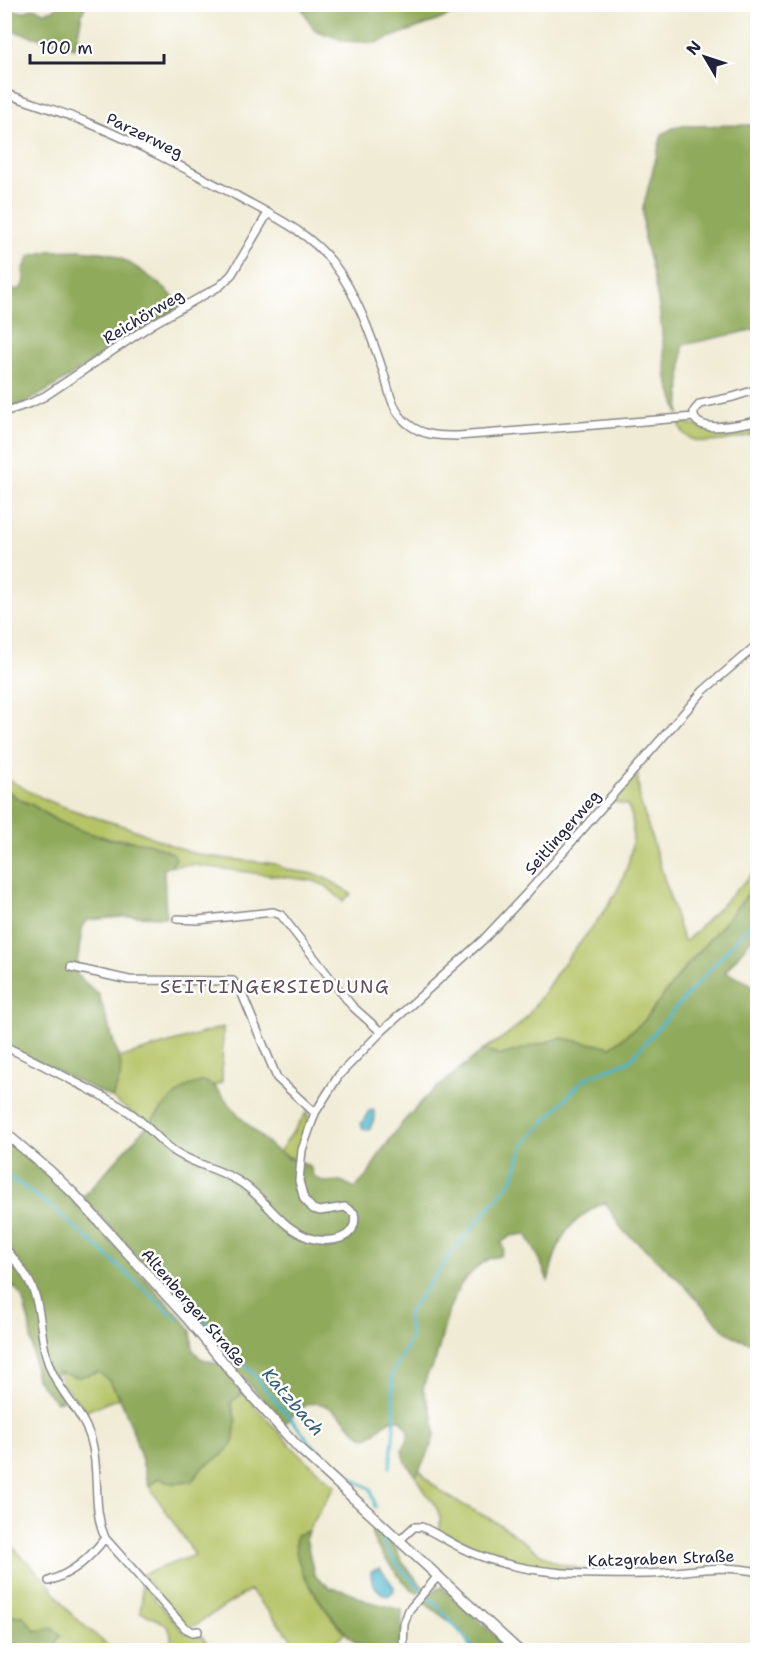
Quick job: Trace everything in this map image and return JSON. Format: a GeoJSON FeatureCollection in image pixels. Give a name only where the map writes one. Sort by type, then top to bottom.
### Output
{"type":"FeatureCollection","features":[{"type":"Feature","properties":{"kind":"street","name":"Parzerweg"},"geometry":{"type":"LineString","coordinates":[[4,93],[58,111],[115,135],[198,175],[268,213],[313,242],[334,265],[345,282],[370,336],[392,402],[402,418],[416,429],[438,436],[459,436],[694,417]]}},
{"type":"Feature","properties":{"kind":"street","name":"Reichörweg"},"geometry":{"type":"LineString","coordinates":[[4,412],[38,400],[151,325],[220,286],[237,266],[268,213]]}},
{"type":"Feature","properties":{"kind":"street"},"geometry":{"type":"LineString","coordinates":[[758,389],[700,404],[694,411],[696,422],[704,426],[716,427],[758,421]]}},
{"type":"Feature","properties":{"kind":"street","name":"Seitlingerweg"},"geometry":{"type":"LineString","coordinates":[[4,1046],[117,1104],[143,1122],[179,1154],[246,1185],[274,1216],[293,1230],[312,1239],[329,1242],[337,1240],[350,1232],[355,1218],[354,1213],[345,1207],[313,1209],[300,1191],[299,1168],[302,1149],[315,1113],[339,1075],[381,1032],[491,932],[680,715],[711,684],[758,644]]}},
{"type":"Feature","properties":{"kind":"street"},"geometry":{"type":"LineString","coordinates":[[177,919],[198,920],[273,912],[281,915],[352,1006],[381,1032]]}},
{"type":"Feature","properties":{"kind":"street"},"geometry":{"type":"LineString","coordinates":[[71,967],[129,980],[233,981],[240,989],[277,1078],[315,1113]]}},
{"type":"Feature","properties":{"kind":"street","name":"Altenberger Straße"},"geometry":{"type":"LineString","coordinates":[[4,1132],[74,1194],[186,1317],[249,1393],[299,1448],[518,1650]]}},
{"type":"Feature","properties":{"kind":"street"},"geometry":{"type":"LineString","coordinates":[[4,1246],[29,1280],[34,1291],[44,1349],[52,1373],[79,1412],[88,1431],[94,1456],[100,1526],[105,1538],[185,1628],[193,1632],[198,1631]]}},
{"type":"Feature","properties":{"kind":"street","name":"Katzgraben Straße"},"geometry":{"type":"LineString","coordinates":[[400,1540],[414,1527],[422,1527],[490,1560],[555,1572],[656,1574],[717,1567],[758,1572]]}},
{"type":"Feature","properties":{"kind":"street"},"geometry":{"type":"LineString","coordinates":[[49,1581],[81,1565],[105,1538]]}},
{"type":"Feature","properties":{"kind":"street"},"geometry":{"type":"LineString","coordinates":[[403,1650],[404,1624],[409,1610],[438,1576]]}},
{"type":"Feature","properties":{"kind":"green space"},"geometry":{"type":"Polygon","coordinates":[[[4,5],[10,10],[24,12],[34,8],[45,12],[54,10],[57,5],[86,5],[75,48],[5,29],[4,5]]]}},
{"type":"Feature","properties":{"kind":"green space"},"geometry":{"type":"Polygon","coordinates":[[[300,5],[469,5],[439,20],[375,43],[345,41],[314,30],[300,5]]]}},
{"type":"Feature","properties":{"kind":"green space"},"geometry":{"type":"Polygon","coordinates":[[[755,125],[757,127],[757,329],[683,345],[679,415],[667,378],[659,306],[644,239],[643,208],[662,134],[677,126],[755,125]]]}},
{"type":"Feature","properties":{"kind":"green space"},"geometry":{"type":"Polygon","coordinates":[[[82,250],[108,253],[128,262],[159,284],[180,306],[53,387],[29,401],[5,409],[5,288],[19,290],[25,282],[23,270],[30,256],[50,251],[82,250]]]}},
{"type":"Feature","properties":{"kind":"green space"},"geometry":{"type":"Polygon","coordinates":[[[679,421],[709,430],[757,425],[757,434],[724,441],[700,441],[690,438],[683,431],[679,421]]]}},
{"type":"Feature","properties":{"kind":"green space"},"geometry":{"type":"Polygon","coordinates":[[[637,769],[640,800],[683,940],[686,941],[757,869],[757,884],[683,970],[644,1021],[611,1047],[560,1038],[502,1055],[483,1050],[513,1031],[521,1023],[597,922],[617,891],[630,856],[633,824],[627,805],[609,801],[637,769]]]}},
{"type":"Feature","properties":{"kind":"green space"},"geometry":{"type":"Polygon","coordinates":[[[4,776],[17,785],[59,805],[126,827],[190,852],[276,864],[289,870],[323,877],[351,894],[343,901],[326,886],[314,881],[194,865],[171,866],[176,859],[127,839],[110,839],[57,821],[18,799],[5,788],[4,776]]]}},
{"type":"Feature","properties":{"kind":"green space"},"geometry":{"type":"Polygon","coordinates":[[[4,788],[18,799],[57,821],[110,839],[148,843],[173,853],[176,859],[171,866],[164,869],[166,917],[134,916],[89,920],[83,924],[77,975],[99,995],[121,1065],[120,1078],[112,1098],[5,1045],[4,788]]]}},
{"type":"Feature","properties":{"kind":"green space"},"geometry":{"type":"Polygon","coordinates":[[[757,884],[757,932],[725,972],[757,987],[757,1345],[725,1331],[680,1281],[623,1231],[605,1202],[581,1217],[565,1234],[548,1281],[526,1234],[511,1236],[501,1243],[504,1249],[500,1256],[490,1258],[479,1265],[461,1284],[449,1309],[436,1359],[427,1375],[423,1389],[433,1417],[435,1434],[416,1476],[406,1463],[402,1450],[408,1439],[407,1430],[402,1421],[397,1419],[387,1422],[367,1438],[332,1409],[317,1403],[304,1407],[284,1424],[83,1197],[171,1099],[188,1086],[204,1081],[214,1086],[242,1119],[272,1147],[288,1158],[310,1166],[314,1177],[325,1182],[341,1181],[355,1188],[368,1175],[380,1153],[403,1122],[426,1097],[483,1050],[502,1055],[560,1038],[611,1047],[644,1021],[683,970],[757,884]]]}},
{"type":"Feature","properties":{"kind":"green space"},"geometry":{"type":"Polygon","coordinates":[[[223,1027],[222,1082],[214,1086],[204,1081],[171,1099],[148,1125],[112,1098],[120,1073],[119,1058],[223,1027]]]}},
{"type":"Feature","properties":{"kind":"green space"},"geometry":{"type":"Polygon","coordinates":[[[307,1112],[309,1118],[296,1160],[279,1152],[307,1112]]]}},
{"type":"Feature","properties":{"kind":"green space"},"geometry":{"type":"Polygon","coordinates":[[[4,1138],[50,1176],[184,1321],[191,1331],[193,1350],[200,1358],[221,1365],[243,1393],[231,1402],[236,1421],[233,1443],[221,1456],[203,1467],[191,1482],[173,1483],[159,1478],[149,1486],[122,1403],[109,1381],[98,1372],[78,1377],[58,1372],[54,1378],[62,1401],[56,1402],[36,1379],[29,1322],[22,1297],[15,1287],[5,1295],[4,1138]]]}},
{"type":"Feature","properties":{"kind":"green space"},"geometry":{"type":"Polygon","coordinates":[[[59,1372],[78,1377],[98,1372],[109,1380],[119,1398],[85,1411],[62,1383],[59,1372]]]}},
{"type":"Feature","properties":{"kind":"green space"},"geometry":{"type":"Polygon","coordinates":[[[243,1393],[298,1453],[335,1486],[308,1531],[296,1535],[298,1560],[311,1587],[345,1633],[330,1645],[301,1650],[250,1590],[190,1628],[141,1575],[195,1555],[149,1486],[158,1478],[173,1483],[191,1482],[203,1467],[221,1456],[233,1443],[236,1421],[231,1402],[243,1393]]]}},
{"type":"Feature","properties":{"kind":"green space"},"geometry":{"type":"Polygon","coordinates":[[[419,1469],[435,1487],[445,1494],[499,1524],[542,1555],[557,1563],[585,1570],[527,1566],[491,1556],[439,1531],[437,1508],[419,1483],[416,1476],[419,1469]]]}},
{"type":"Feature","properties":{"kind":"green space"},"geometry":{"type":"Polygon","coordinates":[[[374,1525],[394,1545],[403,1563],[423,1587],[418,1593],[399,1576],[378,1548],[372,1534],[374,1525]]]}},
{"type":"Feature","properties":{"kind":"green space"},"geometry":{"type":"Polygon","coordinates":[[[308,1531],[306,1538],[314,1574],[330,1588],[347,1591],[366,1601],[402,1610],[401,1650],[368,1650],[351,1638],[331,1616],[307,1580],[297,1558],[296,1535],[308,1531]]]}},
{"type":"Feature","properties":{"kind":"green space"},"geometry":{"type":"Polygon","coordinates":[[[4,1538],[49,1584],[72,1615],[113,1650],[52,1650],[23,1616],[5,1615],[4,1538]]]}},
{"type":"Feature","properties":{"kind":"green space"},"geometry":{"type":"Polygon","coordinates":[[[141,1583],[182,1630],[188,1634],[200,1634],[212,1650],[171,1650],[169,1628],[161,1621],[140,1612],[141,1583]]]}},
{"type":"Feature","properties":{"kind":"green space"},"geometry":{"type":"Polygon","coordinates":[[[442,1587],[498,1638],[505,1650],[471,1650],[457,1629],[424,1600],[432,1591],[442,1587]]]}},
{"type":"Feature","properties":{"kind":"green space"},"geometry":{"type":"Polygon","coordinates":[[[4,1615],[23,1616],[36,1631],[52,1628],[61,1635],[52,1650],[5,1650],[4,1615]]]}},
{"type":"Feature","properties":{"kind":"water"},"geometry":{"type":"Polygon","coordinates":[[[374,1110],[375,1118],[369,1130],[363,1129],[361,1124],[369,1111],[374,1110]]]}},
{"type":"Feature","properties":{"kind":"water"},"geometry":{"type":"Polygon","coordinates":[[[380,1568],[394,1587],[394,1591],[388,1596],[373,1583],[371,1571],[380,1568]]]}},
{"type":"Feature","properties":{"kind":"waterway"},"geometry":{"type":"LineString","coordinates":[[390,1467],[395,1418],[392,1375],[411,1337],[407,1315],[450,1255],[513,1179],[524,1144],[584,1079],[629,1061],[758,915]]}},
{"type":"Feature","properties":{"kind":"waterway","name":"Katzbach"},"geometry":{"type":"LineString","coordinates":[[4,1173],[56,1210],[177,1319]]}},
{"type":"Feature","properties":{"kind":"waterway","name":"Katzbach"},"geometry":{"type":"LineString","coordinates":[[189,1314],[201,1317],[250,1370],[311,1443],[342,1473],[371,1489],[375,1507]]}},
{"type":"Feature","properties":{"kind":"waterway","name":"Katzbach"},"geometry":{"type":"LineString","coordinates":[[380,1532],[394,1560],[476,1650]]}},
{"type":"Feature","properties":{"kind":"district","name":"SEITLINGERSIEDLUNG"},"geometry":{"type":"Point","coordinates":[275,987]}}]}
